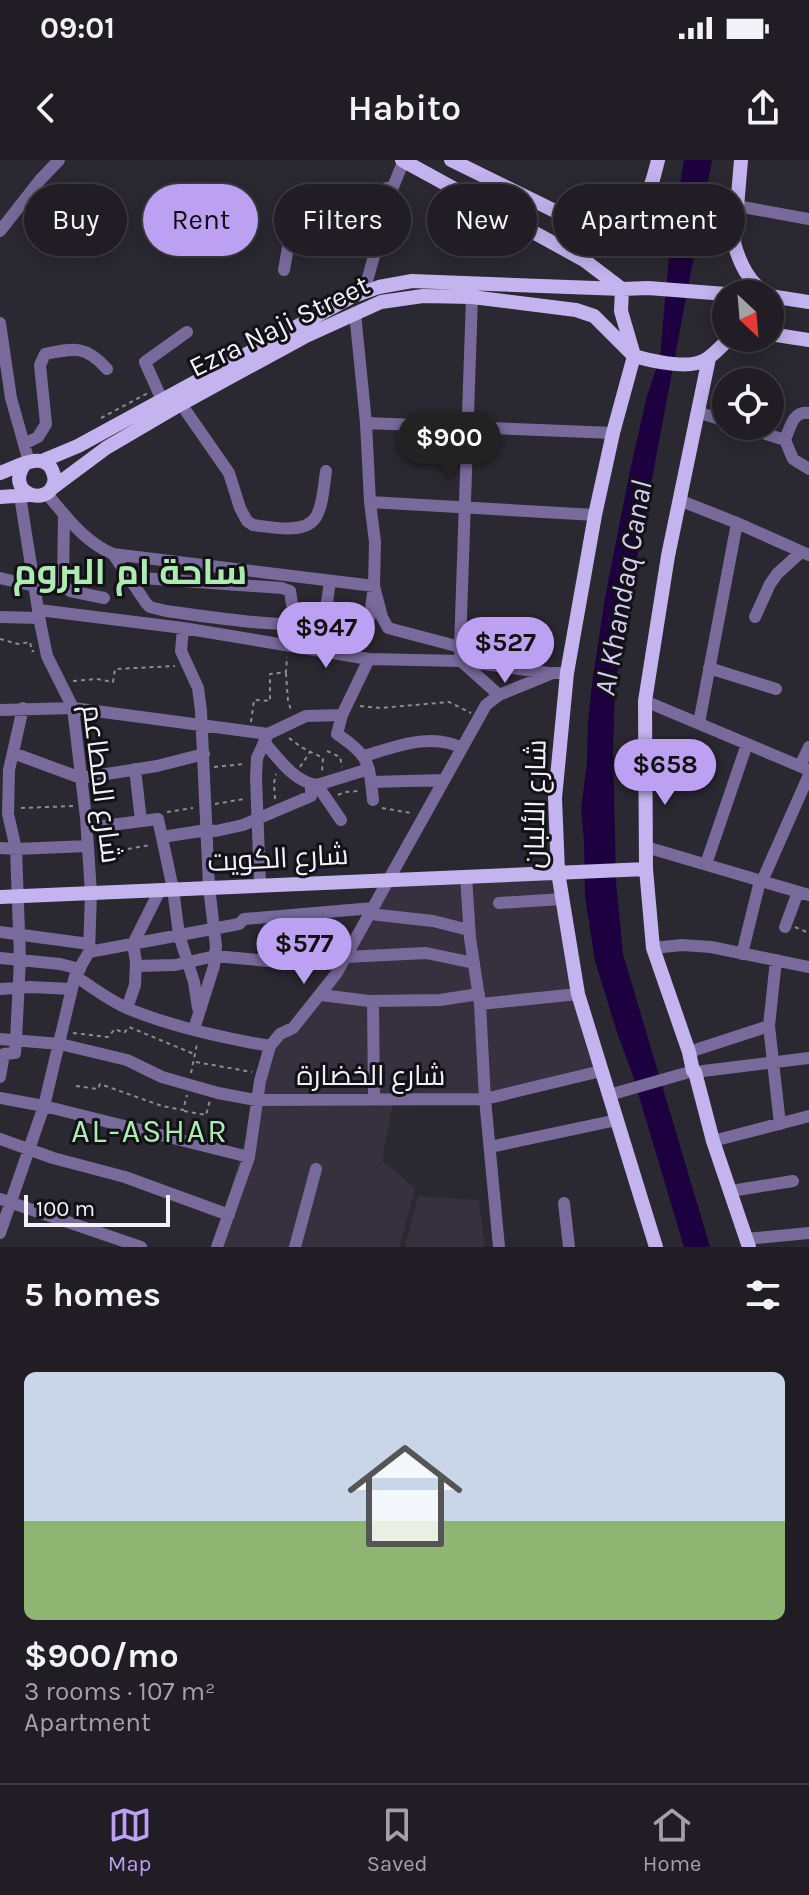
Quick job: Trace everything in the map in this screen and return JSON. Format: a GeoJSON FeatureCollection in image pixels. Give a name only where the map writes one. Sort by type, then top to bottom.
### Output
{"type":"FeatureCollection","features":[{"type":"Feature","properties":{"kind":"main road"},"geometry":{"type":"LineString","coordinates":[[403,160],[584,260],[622,289],[621,311],[634,356],[690,365],[699,364],[715,352]]}},
{"type":"Feature","properties":{"kind":"main road"},"geometry":{"type":"LineString","coordinates":[[451,160],[553,210]]}},
{"type":"Feature","properties":{"kind":"main road"},"geometry":{"type":"LineString","coordinates":[[652,184],[658,160]]}},
{"type":"Feature","properties":{"kind":"main road"},"geometry":{"type":"LineString","coordinates":[[739,184],[741,160]]}},
{"type":"Feature","properties":{"kind":"main road"},"geometry":{"type":"LineString","coordinates":[[738,256],[751,280]]}},
{"type":"Feature","properties":{"kind":"main road","name":"Ezra Naji Street"},"geometry":{"type":"LineString","coordinates":[[0,473],[78,446],[156,396],[364,292],[412,281],[712,293]]}},
{"type":"Feature","properties":{"kind":"main road","name":"Ezra Naji Street"},"geometry":{"type":"LineString","coordinates":[[48,491],[106,448],[181,404],[304,337],[381,302],[412,296],[472,297],[588,312],[634,356]]}},
{"type":"Feature","properties":{"kind":"main road"},"geometry":{"type":"LineString","coordinates":[[784,298],[809,302]]}},
{"type":"Feature","properties":{"kind":"main road"},"geometry":{"type":"LineString","coordinates":[[784,336],[809,340]]}},
{"type":"Feature","properties":{"kind":"main road","name":"شارع الألبان"},"geometry":{"type":"LineString","coordinates":[[634,356],[613,433],[560,673],[555,798],[563,872],[562,899],[578,994],[656,1247]]}},
{"type":"Feature","properties":{"kind":"main road"},"geometry":{"type":"LineString","coordinates":[[709,358],[668,556],[645,701],[646,847],[640,869],[653,948],[748,1243]]}},
{"type":"Feature","properties":{"kind":"main road"},"geometry":{"type":"LineString","coordinates":[[0,497],[41,496],[53,484],[54,473],[47,464],[32,463],[20,470],[19,482],[25,496]]}},
{"type":"Feature","properties":{"kind":"main road","name":"شارع الكويت"},"geometry":{"type":"LineString","coordinates":[[0,897],[640,869]]}},
{"type":"Feature","properties":{"kind":"street"},"geometry":{"type":"LineString","coordinates":[[0,231],[59,160]]}},
{"type":"Feature","properties":{"kind":"street"},"geometry":{"type":"LineString","coordinates":[[394,184],[403,160]]}},
{"type":"Feature","properties":{"kind":"street"},"geometry":{"type":"LineString","coordinates":[[745,207],[809,219]]}},
{"type":"Feature","properties":{"kind":"street"},"geometry":{"type":"LineString","coordinates":[[284,270],[286,256]]}},
{"type":"Feature","properties":{"kind":"street"},"geometry":{"type":"LineString","coordinates":[[364,292],[374,256]]}},
{"type":"Feature","properties":{"kind":"street"},"geometry":{"type":"LineString","coordinates":[[472,297],[460,647],[461,661],[499,695]]}},
{"type":"Feature","properties":{"kind":"street"},"geometry":{"type":"LineString","coordinates":[[353,656],[370,616],[375,542],[355,313]]}},
{"type":"Feature","properties":{"kind":"street"},"geometry":{"type":"LineString","coordinates":[[0,323],[11,398],[32,463]]}},
{"type":"Feature","properties":{"kind":"street"},"geometry":{"type":"LineString","coordinates":[[156,396],[145,362],[187,332]]}},
{"type":"Feature","properties":{"kind":"street"},"geometry":{"type":"LineString","coordinates":[[24,444],[38,437],[46,424],[40,365],[45,354],[84,350],[96,356],[107,369]]}},
{"type":"Feature","properties":{"kind":"street"},"geometry":{"type":"LineString","coordinates":[[181,404],[229,473],[240,508],[253,525],[292,528],[313,521],[318,515],[326,471]]}},
{"type":"Feature","properties":{"kind":"street"},"geometry":{"type":"LineString","coordinates":[[697,412],[712,417]]}},
{"type":"Feature","properties":{"kind":"street"},"geometry":{"type":"LineString","coordinates":[[809,413],[797,415],[785,440],[793,459],[809,469]]}},
{"type":"Feature","properties":{"kind":"street"},"geometry":{"type":"LineString","coordinates":[[366,423],[613,433]]}},
{"type":"Feature","properties":{"kind":"street"},"geometry":{"type":"LineString","coordinates":[[48,491],[64,514],[89,540],[113,554],[374,586]]}},
{"type":"Feature","properties":{"kind":"street","name":"شارع المطاعم"},"geometry":{"type":"LineString","coordinates":[[25,496],[46,649],[73,708],[87,828],[91,893],[89,948]]}},
{"type":"Feature","properties":{"kind":"street"},"geometry":{"type":"LineString","coordinates":[[679,500],[805,554],[777,574],[755,617]]}},
{"type":"Feature","properties":{"kind":"street"},"geometry":{"type":"LineString","coordinates":[[370,502],[595,515]]}},
{"type":"Feature","properties":{"kind":"street"},"geometry":{"type":"LineString","coordinates":[[64,514],[63,585],[70,591],[104,598]]}},
{"type":"Feature","properties":{"kind":"street"},"geometry":{"type":"LineString","coordinates":[[699,723],[737,523]]}},
{"type":"Feature","properties":{"kind":"street"},"geometry":{"type":"LineString","coordinates":[[113,554],[146,603],[157,609],[287,625],[314,623],[321,618],[330,581]]}},
{"type":"Feature","properties":{"kind":"street"},"geometry":{"type":"LineString","coordinates":[[128,577],[282,588],[290,591],[292,596],[295,624]]}},
{"type":"Feature","properties":{"kind":"street"},"geometry":{"type":"LineString","coordinates":[[0,578],[35,586]]}},
{"type":"Feature","properties":{"kind":"street"},"geometry":{"type":"LineString","coordinates":[[374,586],[388,628],[460,647]]}},
{"type":"Feature","properties":{"kind":"street"},"geometry":{"type":"LineString","coordinates":[[0,617],[39,614],[183,628],[369,659],[461,661],[560,673]]}},
{"type":"Feature","properties":{"kind":"street"},"geometry":{"type":"LineString","coordinates":[[183,628],[181,651],[198,688],[202,725],[209,887],[216,946],[198,1015]]}},
{"type":"Feature","properties":{"kind":"street"},"geometry":{"type":"LineString","coordinates":[[369,659],[337,734],[356,746],[367,759],[372,786]]}},
{"type":"Feature","properties":{"kind":"street"},"geometry":{"type":"LineString","coordinates":[[709,668],[776,689]]}},
{"type":"Feature","properties":{"kind":"street"},"geometry":{"type":"LineString","coordinates":[[217,1247],[249,1157],[256,1100],[270,1046],[280,1034],[293,1028],[321,995],[346,957],[486,705],[499,695],[560,673]]}},
{"type":"Feature","properties":{"kind":"street"},"geometry":{"type":"LineString","coordinates":[[645,701],[806,770]]}},
{"type":"Feature","properties":{"kind":"street"},"geometry":{"type":"LineString","coordinates":[[0,1077],[4,1054],[15,1053],[16,1040],[20,959],[18,896],[16,849],[8,809],[9,770],[23,708]]}},
{"type":"Feature","properties":{"kind":"street"},"geometry":{"type":"LineString","coordinates":[[0,710],[73,708],[250,731],[266,738],[294,775],[318,790],[341,820]]}},
{"type":"Feature","properties":{"kind":"street"},"geometry":{"type":"LineString","coordinates":[[260,885],[257,763],[266,738],[281,727],[306,716],[345,710]]}},
{"type":"Feature","properties":{"kind":"street"},"geometry":{"type":"LineString","coordinates":[[364,756],[432,741],[462,748]]}},
{"type":"Feature","properties":{"kind":"street"},"geometry":{"type":"LineString","coordinates":[[706,864],[747,744]]}},
{"type":"Feature","properties":{"kind":"street"},"geometry":{"type":"LineString","coordinates":[[742,954],[761,881],[806,770],[809,747]]}},
{"type":"Feature","properties":{"kind":"street"},"geometry":{"type":"LineString","coordinates":[[13,753],[81,778],[157,766],[204,754]]}},
{"type":"Feature","properties":{"kind":"street"},"geometry":{"type":"LineString","coordinates":[[135,769],[141,821]]}},
{"type":"Feature","properties":{"kind":"street"},"geometry":{"type":"LineString","coordinates":[[163,840],[207,830],[230,829],[318,790],[444,780]]}},
{"type":"Feature","properties":{"kind":"street"},"geometry":{"type":"LineString","coordinates":[[87,828],[158,819],[167,889],[197,996],[197,1030]]}},
{"type":"Feature","properties":{"kind":"street"},"geometry":{"type":"LineString","coordinates":[[0,848],[88,846]]}},
{"type":"Feature","properties":{"kind":"street"},"geometry":{"type":"LineString","coordinates":[[646,847],[804,894],[786,926]]}},
{"type":"Feature","properties":{"kind":"street"},"geometry":{"type":"LineString","coordinates":[[466,876],[469,930],[480,999],[485,1099],[499,1247]]}},
{"type":"Feature","properties":{"kind":"street"},"geometry":{"type":"LineString","coordinates":[[127,1008],[135,985],[133,944],[167,889]]}},
{"type":"Feature","properties":{"kind":"street"},"geometry":{"type":"LineString","coordinates":[[499,903],[562,899]]}},
{"type":"Feature","properties":{"kind":"street"},"geometry":{"type":"LineString","coordinates":[[0,932],[89,948],[133,944],[214,929],[239,924],[244,919],[371,911],[469,930]]}},
{"type":"Feature","properties":{"kind":"street"},"geometry":{"type":"LineString","coordinates":[[136,966],[187,963],[215,956],[280,962],[292,915]]}},
{"type":"Feature","properties":{"kind":"street"},"geometry":{"type":"LineString","coordinates":[[653,948],[682,945],[711,947],[809,967]]}},
{"type":"Feature","properties":{"kind":"street"},"geometry":{"type":"LineString","coordinates":[[0,1233],[6,1201],[30,1148],[44,1106],[75,978],[89,948]]}},
{"type":"Feature","properties":{"kind":"street"},"geometry":{"type":"LineString","coordinates":[[346,957],[426,953],[474,963]]}},
{"type":"Feature","properties":{"kind":"street"},"geometry":{"type":"LineString","coordinates":[[0,958],[60,964],[75,978],[127,1008],[197,1030],[270,1046]]}},
{"type":"Feature","properties":{"kind":"street"},"geometry":{"type":"LineString","coordinates":[[776,960],[769,1026],[780,1124]]}},
{"type":"Feature","properties":{"kind":"street"},"geometry":{"type":"LineString","coordinates":[[0,989],[75,978]]}},
{"type":"Feature","properties":{"kind":"street"},"geometry":{"type":"LineString","coordinates":[[321,995],[373,1001],[578,994]]}},
{"type":"Feature","properties":{"kind":"street"},"geometry":{"type":"LineString","coordinates":[[373,1001],[374,1099]]}},
{"type":"Feature","properties":{"kind":"street"},"geometry":{"type":"LineString","coordinates":[[689,1052],[769,1026]]}},
{"type":"Feature","properties":{"kind":"street","name":"شارع الخضارة"},"geometry":{"type":"LineString","coordinates":[[0,1039],[61,1038],[127,1060],[162,1077],[256,1100],[485,1099],[601,1071]]}},
{"type":"Feature","properties":{"kind":"street"},"geometry":{"type":"LineString","coordinates":[[609,1095],[694,1072],[809,1058]]}},
{"type":"Feature","properties":{"kind":"street"},"geometry":{"type":"LineString","coordinates":[[0,1098],[249,1157]]}},
{"type":"Feature","properties":{"kind":"street"},"geometry":{"type":"LineString","coordinates":[[713,1141],[809,1116]]}},
{"type":"Feature","properties":{"kind":"street"},"geometry":{"type":"LineString","coordinates":[[490,1147],[617,1120]]}},
{"type":"Feature","properties":{"kind":"street"},"geometry":{"type":"LineString","coordinates":[[0,1139],[53,1158],[125,1177],[229,1215]]}},
{"type":"Feature","properties":{"kind":"street"},"geometry":{"type":"LineString","coordinates":[[295,1247],[316,1169]]}},
{"type":"Feature","properties":{"kind":"street"},"geometry":{"type":"LineString","coordinates":[[731,1191],[793,1181]]}},
{"type":"Feature","properties":{"kind":"street"},"geometry":{"type":"LineString","coordinates":[[6,1201],[141,1247]]}},
{"type":"Feature","properties":{"kind":"street"},"geometry":{"type":"LineString","coordinates":[[564,1203],[569,1247]]}},
{"type":"Feature","properties":{"kind":"street"},"geometry":{"type":"LineString","coordinates":[[748,1243],[809,1233]]}},
{"type":"Feature","properties":{"kind":"path"},"geometry":{"type":"LineString","coordinates":[[101,418],[156,396]]}},
{"type":"Feature","properties":{"kind":"path"},"geometry":{"type":"LineString","coordinates":[[0,639],[18,644],[30,642],[32,651],[46,649]]}},
{"type":"Feature","properties":{"kind":"path"},"geometry":{"type":"LineString","coordinates":[[287,645],[288,701],[294,721]]}},
{"type":"Feature","properties":{"kind":"path"},"geometry":{"type":"LineString","coordinates":[[61,683],[97,679],[113,682],[115,669],[188,665]]}},
{"type":"Feature","properties":{"kind":"path"},"geometry":{"type":"LineString","coordinates":[[250,731],[254,700],[270,701],[270,674],[286,672]]}},
{"type":"Feature","properties":{"kind":"path"},"geometry":{"type":"LineString","coordinates":[[345,710],[449,702],[480,717]]}},
{"type":"Feature","properties":{"kind":"path"},"geometry":{"type":"LineString","coordinates":[[281,727],[290,739],[323,758]]}},
{"type":"Feature","properties":{"kind":"path"},"geometry":{"type":"LineString","coordinates":[[337,734],[323,758],[318,790],[345,792],[372,786],[372,806],[424,815]]}},
{"type":"Feature","properties":{"kind":"path"},"geometry":{"type":"LineString","coordinates":[[204,768],[257,763]]}},
{"type":"Feature","properties":{"kind":"path"},"geometry":{"type":"LineString","coordinates":[[8,809],[85,805]]}},
{"type":"Feature","properties":{"kind":"path"},"geometry":{"type":"LineString","coordinates":[[128,849],[163,840]]}},
{"type":"Feature","properties":{"kind":"path"},"geometry":{"type":"LineString","coordinates":[[786,926],[809,933]]}},
{"type":"Feature","properties":{"kind":"path"},"geometry":{"type":"LineString","coordinates":[[61,1038],[108,1037],[115,1029],[124,1033],[129,1027],[195,1055]]}},
{"type":"Feature","properties":{"kind":"path"},"geometry":{"type":"LineString","coordinates":[[183,1110],[194,1062],[197,1030]]}},
{"type":"Feature","properties":{"kind":"path"},"geometry":{"type":"LineString","coordinates":[[194,1062],[261,1074]]}},
{"type":"Feature","properties":{"kind":"path"},"geometry":{"type":"LineString","coordinates":[[76,1086],[98,1089],[100,1084],[162,1106],[206,1115],[212,1091]]}},
{"type":"Feature","properties":{"kind":"shaded area"},"geometry":{"type":"Polygon","coordinates":[[[558,872],[601,1071],[485,1099],[394,1099],[382,1161],[415,1188],[400,1247],[215,1247],[270,1046],[346,957],[388,879],[558,872]]]}},
{"type":"Feature","properties":{"kind":"shaded area"},"geometry":{"type":"Polygon","coordinates":[[[418,1196],[479,1200],[485,1247],[405,1247],[418,1196]]]}},
{"type":"Feature","properties":{"kind":"water","name":"Al Khandaq Canal"},"geometry":{"type":"Polygon","coordinates":[[[684,160],[712,160],[707,184],[680,184],[684,160]]]}},
{"type":"Feature","properties":{"kind":"water","name":"Al Khandaq Canal"},"geometry":{"type":"Polygon","coordinates":[[[694,256],[615,687],[616,882],[623,954],[710,1247],[684,1247],[595,961],[585,896],[581,809],[592,684],[605,598],[647,396],[660,357],[669,257],[694,256]]]}},
{"type":"Feature","properties":{"kind":"district","name":"ساحة ام البروم"},"geometry":{"type":"Point","coordinates":[130,572]}},
{"type":"Feature","properties":{"kind":"district","name":"AL-ASHAR"},"geometry":{"type":"Point","coordinates":[150,1131]}}]}
